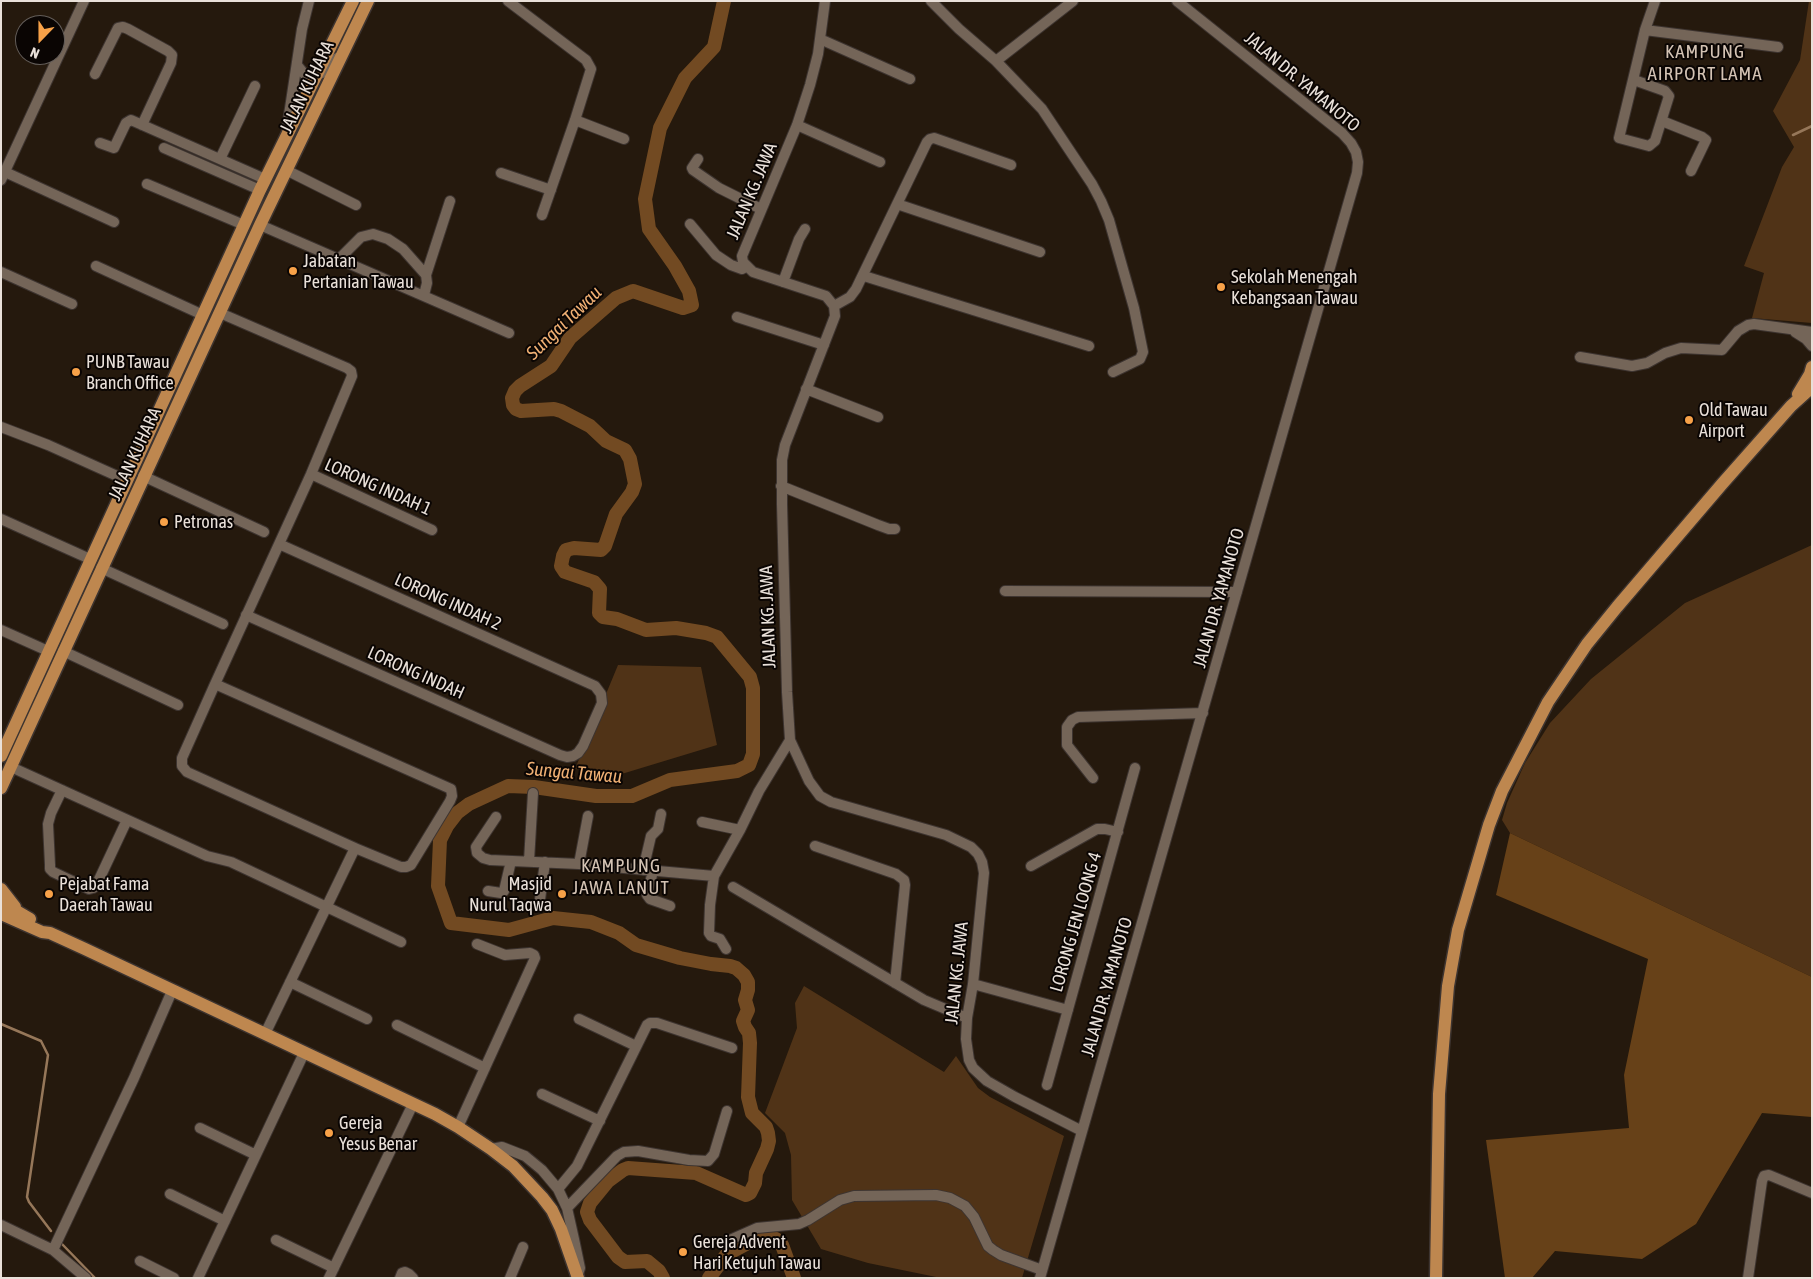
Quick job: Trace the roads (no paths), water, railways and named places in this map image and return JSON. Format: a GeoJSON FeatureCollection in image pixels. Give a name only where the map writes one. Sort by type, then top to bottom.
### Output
{"type":"FeatureCollection","features":[{"type":"Feature","properties":{"kind":"main road","name":"JALAN KUHARA"},"geometry":{"type":"LineString","coordinates":[[1,756],[244,225],[353,1]]}},
{"type":"Feature","properties":{"kind":"main road","name":"JALAN KUHARA"},"geometry":{"type":"LineString","coordinates":[[1,788],[260,225],[368,1]]}},
{"type":"Feature","properties":{"kind":"main road"},"geometry":{"type":"LineString","coordinates":[[1790,406],[1810,374],[1812,367]]}},
{"type":"Feature","properties":{"kind":"main road"},"geometry":{"type":"LineString","coordinates":[[1436,1278],[1439,1094],[1442,1034],[1448,986],[1458,930],[1487,833],[1502,791],[1548,702],[1587,644],[1654,563],[1790,406],[1812,387]]}},
{"type":"Feature","properties":{"kind":"main road"},"geometry":{"type":"LineString","coordinates":[[1,889],[25,917]]}},
{"type":"Feature","properties":{"kind":"main road"},"geometry":{"type":"LineString","coordinates":[[1,902],[44,926],[50,933]]}},
{"type":"Feature","properties":{"kind":"main road"},"geometry":{"type":"LineString","coordinates":[[1,914],[42,932],[50,933],[458,1127],[491,1149],[522,1174],[542,1197],[552,1210],[561,1229],[577,1277]]}},
{"type":"Feature","properties":{"kind":"street"},"geometry":{"type":"LineString","coordinates":[[84,1],[3,176],[114,222]]}},
{"type":"Feature","properties":{"kind":"street"},"geometry":{"type":"LineString","coordinates":[[286,136],[302,29],[309,1]]}},
{"type":"Feature","properties":{"kind":"street"},"geometry":{"type":"LineString","coordinates":[[508,1],[590,65],[590,74],[542,215]]}},
{"type":"Feature","properties":{"kind":"street","name":"JALAN KG. JAWA"},"geometry":{"type":"LineString","coordinates":[[825,1],[820,39],[810,85],[797,125],[742,256],[743,262],[752,272],[826,296],[834,306],[836,316],[806,389],[785,445],[782,460],[781,486],[790,740],[809,781],[820,796],[831,802],[946,835],[971,847],[978,854],[984,873],[973,984],[967,1018],[966,1039],[969,1060],[979,1075],[987,1081],[1082,1131]]}},
{"type":"Feature","properties":{"kind":"street"},"geometry":{"type":"LineString","coordinates":[[931,1],[959,29],[996,61],[1042,109],[1092,184],[1110,220],[1134,308],[1143,352],[1140,359],[1113,372]]}},
{"type":"Feature","properties":{"kind":"street"},"geometry":{"type":"LineString","coordinates":[[996,61],[1073,1]]}},
{"type":"Feature","properties":{"kind":"street","name":"JALAN DR. YAMANOTO"},"geometry":{"type":"LineString","coordinates":[[1041,1274],[1355,185],[1358,162],[1354,147],[1342,133],[1190,6],[1177,1]]}},
{"type":"Feature","properties":{"kind":"street"},"geometry":{"type":"LineString","coordinates":[[1634,80],[1665,91],[1669,96],[1655,140],[1649,146],[1619,138],[1645,30],[1655,1]]}},
{"type":"Feature","properties":{"kind":"street"},"geometry":{"type":"LineString","coordinates":[[95,74],[118,28],[128,29],[172,55],[171,63],[142,125]]}},
{"type":"Feature","properties":{"kind":"street"},"geometry":{"type":"LineString","coordinates":[[1645,30],[1778,47]]}},
{"type":"Feature","properties":{"kind":"street"},"geometry":{"type":"LineString","coordinates":[[820,39],[910,79]]}},
{"type":"Feature","properties":{"kind":"street"},"geometry":{"type":"LineString","coordinates":[[297,65],[305,75],[316,75],[325,72],[346,47]]}},
{"type":"Feature","properties":{"kind":"street"},"geometry":{"type":"LineString","coordinates":[[220,159],[255,86]]}},
{"type":"Feature","properties":{"kind":"street"},"geometry":{"type":"LineString","coordinates":[[100,143],[114,148],[126,123],[131,120],[220,159],[263,185]]}},
{"type":"Feature","properties":{"kind":"street"},"geometry":{"type":"LineString","coordinates":[[575,120],[624,139]]}},
{"type":"Feature","properties":{"kind":"street"},"geometry":{"type":"LineString","coordinates":[[1662,121],[1706,140],[1691,171]]}},
{"type":"Feature","properties":{"kind":"street"},"geometry":{"type":"LineString","coordinates":[[797,125],[880,162]]}},
{"type":"Feature","properties":{"kind":"street"},"geometry":{"type":"LineString","coordinates":[[834,306],[850,297],[864,276],[927,142],[934,138],[1011,165]]}},
{"type":"Feature","properties":{"kind":"street"},"geometry":{"type":"LineString","coordinates":[[164,148],[263,185]]}},
{"type":"Feature","properties":{"kind":"street"},"geometry":{"type":"LineString","coordinates":[[698,159],[692,168],[693,170],[719,188],[761,209]]}},
{"type":"Feature","properties":{"kind":"street"},"geometry":{"type":"LineString","coordinates":[[286,170],[356,205]]}},
{"type":"Feature","properties":{"kind":"street"},"geometry":{"type":"LineString","coordinates":[[501,173],[551,190]]}},
{"type":"Feature","properties":{"kind":"street"},"geometry":{"type":"LineString","coordinates":[[147,184],[244,225]]}},
{"type":"Feature","properties":{"kind":"street"},"geometry":{"type":"LineString","coordinates":[[424,295],[427,283],[426,275],[450,201]]}},
{"type":"Feature","properties":{"kind":"street"},"geometry":{"type":"LineString","coordinates":[[897,204],[1040,252]]}},
{"type":"Feature","properties":{"kind":"street"},"geometry":{"type":"LineString","coordinates":[[690,224],[716,255],[731,265],[742,268],[746,266]]}},
{"type":"Feature","properties":{"kind":"street"},"geometry":{"type":"LineString","coordinates":[[260,225],[509,333]]}},
{"type":"Feature","properties":{"kind":"street"},"geometry":{"type":"LineString","coordinates":[[783,282],[799,239],[805,229]]}},
{"type":"Feature","properties":{"kind":"street"},"geometry":{"type":"LineString","coordinates":[[339,259],[361,237],[373,234],[388,239],[404,249],[426,275]]}},
{"type":"Feature","properties":{"kind":"street"},"geometry":{"type":"LineString","coordinates":[[96,266],[203,315]]}},
{"type":"Feature","properties":{"kind":"street"},"geometry":{"type":"LineString","coordinates":[[1,272],[72,304]]}},
{"type":"Feature","properties":{"kind":"street"},"geometry":{"type":"LineString","coordinates":[[864,276],[1089,346]]}},
{"type":"Feature","properties":{"kind":"street"},"geometry":{"type":"LineString","coordinates":[[215,684],[451,790],[452,796],[450,800],[411,865],[401,867],[355,848],[188,772],[182,766],[182,758],[215,684],[246,615],[352,382],[351,371],[220,313]]}},
{"type":"Feature","properties":{"kind":"street"},"geometry":{"type":"LineString","coordinates":[[737,317],[824,345]]}},
{"type":"Feature","properties":{"kind":"street"},"geometry":{"type":"LineString","coordinates":[[1580,357],[1632,366],[1647,363],[1665,353],[1681,348],[1718,350],[1725,347],[1738,331],[1748,325],[1754,324],[1812,332]]}},
{"type":"Feature","properties":{"kind":"street"},"geometry":{"type":"LineString","coordinates":[[1791,330],[1802,336],[1812,346]]}},
{"type":"Feature","properties":{"kind":"street"},"geometry":{"type":"LineString","coordinates":[[806,389],[878,417]]}},
{"type":"Feature","properties":{"kind":"street"},"geometry":{"type":"LineString","coordinates":[[1,427],[48,445],[126,480]]}},
{"type":"Feature","properties":{"kind":"street","name":"LORONG INDAH 1"},"geometry":{"type":"LineString","coordinates":[[311,474],[432,530]]}},
{"type":"Feature","properties":{"kind":"street"},"geometry":{"type":"LineString","coordinates":[[144,476],[264,532]]}},
{"type":"Feature","properties":{"kind":"street"},"geometry":{"type":"LineString","coordinates":[[781,486],[878,525],[895,529]]}},
{"type":"Feature","properties":{"kind":"street"},"geometry":{"type":"LineString","coordinates":[[1,519],[90,559]]}},
{"type":"Feature","properties":{"kind":"street","name":"LORONG INDAH 2"},"geometry":{"type":"LineString","coordinates":[[279,544],[595,686],[601,694],[602,703],[582,746],[578,753],[573,756]]}},
{"type":"Feature","properties":{"kind":"street"},"geometry":{"type":"LineString","coordinates":[[102,568],[223,624]]}},
{"type":"Feature","properties":{"kind":"street"},"geometry":{"type":"LineString","coordinates":[[1005,591],[1237,592]]}},
{"type":"Feature","properties":{"kind":"street","name":"LORONG INDAH"},"geometry":{"type":"LineString","coordinates":[[246,615],[560,755],[573,756]]}},
{"type":"Feature","properties":{"kind":"street"},"geometry":{"type":"LineString","coordinates":[[1,630],[48,651]]}},
{"type":"Feature","properties":{"kind":"street"},"geometry":{"type":"LineString","coordinates":[[63,651],[178,705]]}},
{"type":"Feature","properties":{"kind":"street"},"geometry":{"type":"LineString","coordinates":[[1093,778],[1067,745],[1067,727],[1072,720],[1078,717],[1203,713]]}},
{"type":"Feature","properties":{"kind":"street"},"geometry":{"type":"LineString","coordinates":[[726,949],[720,939],[711,936],[709,933],[714,876],[759,792],[790,740]]}},
{"type":"Feature","properties":{"kind":"street"},"geometry":{"type":"LineString","coordinates":[[11,766],[206,856],[231,862],[401,942]]}},
{"type":"Feature","properties":{"kind":"street","name":"LORONG JEN LOONG 4"},"geometry":{"type":"LineString","coordinates":[[1047,1085],[1135,768]]}},
{"type":"Feature","properties":{"kind":"street"},"geometry":{"type":"LineString","coordinates":[[62,790],[48,824],[50,870],[89,889],[96,886],[127,820]]}},
{"type":"Feature","properties":{"kind":"street"},"geometry":{"type":"LineString","coordinates":[[529,861],[533,793]]}},
{"type":"Feature","properties":{"kind":"street"},"geometry":{"type":"LineString","coordinates":[[661,814],[658,829],[651,836],[647,895],[650,899],[670,906]]}},
{"type":"Feature","properties":{"kind":"street"},"geometry":{"type":"LineString","coordinates":[[579,864],[588,816]]}},
{"type":"Feature","properties":{"kind":"street"},"geometry":{"type":"LineString","coordinates":[[496,817],[476,847],[477,853],[483,858],[490,860],[579,864],[714,876]]}},
{"type":"Feature","properties":{"kind":"street"},"geometry":{"type":"LineString","coordinates":[[702,822],[740,830]]}},
{"type":"Feature","properties":{"kind":"street"},"geometry":{"type":"LineString","coordinates":[[1031,866],[1097,830],[1105,829],[1118,832]]}},
{"type":"Feature","properties":{"kind":"street"},"geometry":{"type":"LineString","coordinates":[[815,846],[896,874],[904,880],[895,983]]}},
{"type":"Feature","properties":{"kind":"street"},"geometry":{"type":"LineString","coordinates":[[265,1034],[355,848]]}},
{"type":"Feature","properties":{"kind":"street"},"geometry":{"type":"LineString","coordinates":[[488,891],[501,893],[504,891],[511,861]]}},
{"type":"Feature","properties":{"kind":"street"},"geometry":{"type":"LineString","coordinates":[[539,907],[545,862]]}},
{"type":"Feature","properties":{"kind":"street"},"geometry":{"type":"LineString","coordinates":[[733,887],[924,1000],[967,1018]]}},
{"type":"Feature","properties":{"kind":"street"},"geometry":{"type":"LineString","coordinates":[[458,1127],[536,958],[530,953],[505,955],[477,944]]}},
{"type":"Feature","properties":{"kind":"street"},"geometry":{"type":"LineString","coordinates":[[290,982],[367,1019]]}},
{"type":"Feature","properties":{"kind":"street"},"geometry":{"type":"LineString","coordinates":[[973,984],[1068,1010]]}},
{"type":"Feature","properties":{"kind":"street"},"geometry":{"type":"LineString","coordinates":[[53,1250],[134,1078],[172,991]]}},
{"type":"Feature","properties":{"kind":"street"},"geometry":{"type":"LineString","coordinates":[[579,1019],[636,1046]]}},
{"type":"Feature","properties":{"kind":"street"},"geometry":{"type":"LineString","coordinates":[[558,1190],[577,1166],[647,1025],[657,1023],[732,1048]]}},
{"type":"Feature","properties":{"kind":"street"},"geometry":{"type":"LineString","coordinates":[[397,1026],[486,1068]]}},
{"type":"Feature","properties":{"kind":"street"},"geometry":{"type":"LineString","coordinates":[[198,1278],[304,1053]]}},
{"type":"Feature","properties":{"kind":"street"},"geometry":{"type":"LineString","coordinates":[[542,1094],[600,1121]]}},
{"type":"Feature","properties":{"kind":"street"},"geometry":{"type":"LineString","coordinates":[[276,1240],[332,1273],[413,1104]]}},
{"type":"Feature","properties":{"kind":"street"},"geometry":{"type":"LineString","coordinates":[[567,1208],[617,1156],[624,1152],[638,1151],[689,1160],[708,1160],[714,1154],[727,1111]]}},
{"type":"Feature","properties":{"kind":"street"},"geometry":{"type":"LineString","coordinates":[[200,1128],[256,1155]]}},
{"type":"Feature","properties":{"kind":"street"},"geometry":{"type":"LineString","coordinates":[[491,1149],[502,1147],[525,1156],[542,1170],[558,1190],[567,1208],[580,1268],[577,1277]]}},
{"type":"Feature","properties":{"kind":"street"},"geometry":{"type":"LineString","coordinates":[[1748,1278],[1760,1190],[1764,1176],[1769,1175],[1812,1193]]}},
{"type":"Feature","properties":{"kind":"street"},"geometry":{"type":"LineString","coordinates":[[170,1194],[225,1221]]}},
{"type":"Feature","properties":{"kind":"street"},"geometry":{"type":"LineString","coordinates":[[732,1239],[757,1228],[799,1224],[840,1200],[854,1196],[936,1195],[950,1198],[965,1206],[974,1217],[988,1246],[993,1250],[1041,1274]]}},
{"type":"Feature","properties":{"kind":"street"},"geometry":{"type":"LineString","coordinates":[[1,1225],[53,1250],[86,1278]]}},
{"type":"Feature","properties":{"kind":"street"},"geometry":{"type":"LineString","coordinates":[[510,1278],[523,1247]]}},
{"type":"Feature","properties":{"kind":"street"},"geometry":{"type":"LineString","coordinates":[[140,1262],[174,1278]]}},
{"type":"Feature","properties":{"kind":"street"},"geometry":{"type":"LineString","coordinates":[[400,1278],[402,1273],[405,1272],[412,1278]]}},
{"type":"Feature","properties":{"kind":"waterway","name":"Sungai Tawau"},"geometry":{"type":"LineString","coordinates":[[663,1278],[659,1271],[647,1261],[625,1262],[618,1257],[590,1220],[587,1212],[590,1203],[608,1181],[628,1168],[696,1173],[746,1195],[750,1193],[769,1141],[766,1127],[752,1113],[748,1097],[750,1043],[749,1033],[743,1021],[748,1010],[745,1000],[748,982],[744,975],[736,968],[680,958],[636,945],[619,933],[591,922],[553,918],[509,930],[451,923],[438,886],[440,840],[447,826],[457,813],[469,804],[508,786],[534,787],[596,796],[632,796],[670,780],[737,771],[749,765],[753,754],[753,688],[750,677],[717,637],[706,633],[676,628],[646,630],[617,619],[603,617],[599,613],[600,589],[594,582],[565,572],[561,566],[566,550],[574,548],[601,550],[605,546],[616,514],[632,492],[635,484],[630,459],[625,450],[606,441],[590,426],[561,411],[554,409],[521,411],[513,405],[512,398],[520,386],[551,366],[570,338],[616,298],[633,291],[683,308],[692,305],[689,291],[675,266],[649,229],[645,199],[660,128],[685,78],[714,47],[724,1]]}},
{"type":"Feature","properties":{"kind":"waterway"},"geometry":{"type":"LineString","coordinates":[[1793,135],[1812,126]]}},
{"type":"Feature","properties":{"kind":"waterway"},"geometry":{"type":"LineString","coordinates":[[1,1024],[41,1041],[48,1055],[27,1197],[51,1231]]}},
{"type":"Feature","properties":{"kind":"waterway","name":"Sungai Tawau"},"geometry":{"type":"LineString","coordinates":[[709,1278],[727,1254],[761,1236],[776,1239],[782,1245],[794,1278]]}},
{"type":"Feature","properties":{"kind":"waterway"},"geometry":{"type":"LineString","coordinates":[[61,1243],[95,1278]]}},
{"type":"Feature","properties":{"kind":"place","name":"Jabatan Pertanian Tawau"},"geometry":{"type":"Point","coordinates":[293,271]}},
{"type":"Feature","properties":{"kind":"place","name":"Sekolah Menengah Kebangsaan Tawau"},"geometry":{"type":"Point","coordinates":[1221,287]}},
{"type":"Feature","properties":{"kind":"place","name":"PUNB Tawau Branch Office"},"geometry":{"type":"Point","coordinates":[76,372]}},
{"type":"Feature","properties":{"kind":"place","name":"Old Tawau Airport"},"geometry":{"type":"Point","coordinates":[1689,420]}},
{"type":"Feature","properties":{"kind":"place","name":"Petronas"},"geometry":{"type":"Point","coordinates":[164,522]}},
{"type":"Feature","properties":{"kind":"place","name":"Pejabat Fama Daerah Tawau"},"geometry":{"type":"Point","coordinates":[49,894]}},
{"type":"Feature","properties":{"kind":"place","name":"Masjid Nurul Taqwa"},"geometry":{"type":"Point","coordinates":[562,894]}},
{"type":"Feature","properties":{"kind":"place","name":"Gereja Yesus Benar"},"geometry":{"type":"Point","coordinates":[329,1133]}},
{"type":"Feature","properties":{"kind":"place","name":"Gereja Advent Hari Ketujuh Tawau"},"geometry":{"type":"Point","coordinates":[683,1252]}},
{"type":"Feature","properties":{"kind":"district","name":"KAMPUNG AIRPORT LAMA"},"geometry":{"type":"Point","coordinates":[1705,63]}},
{"type":"Feature","properties":{"kind":"district","name":"KAMPUNG JAWA LANUT"},"geometry":{"type":"Point","coordinates":[621,877]}}]}
